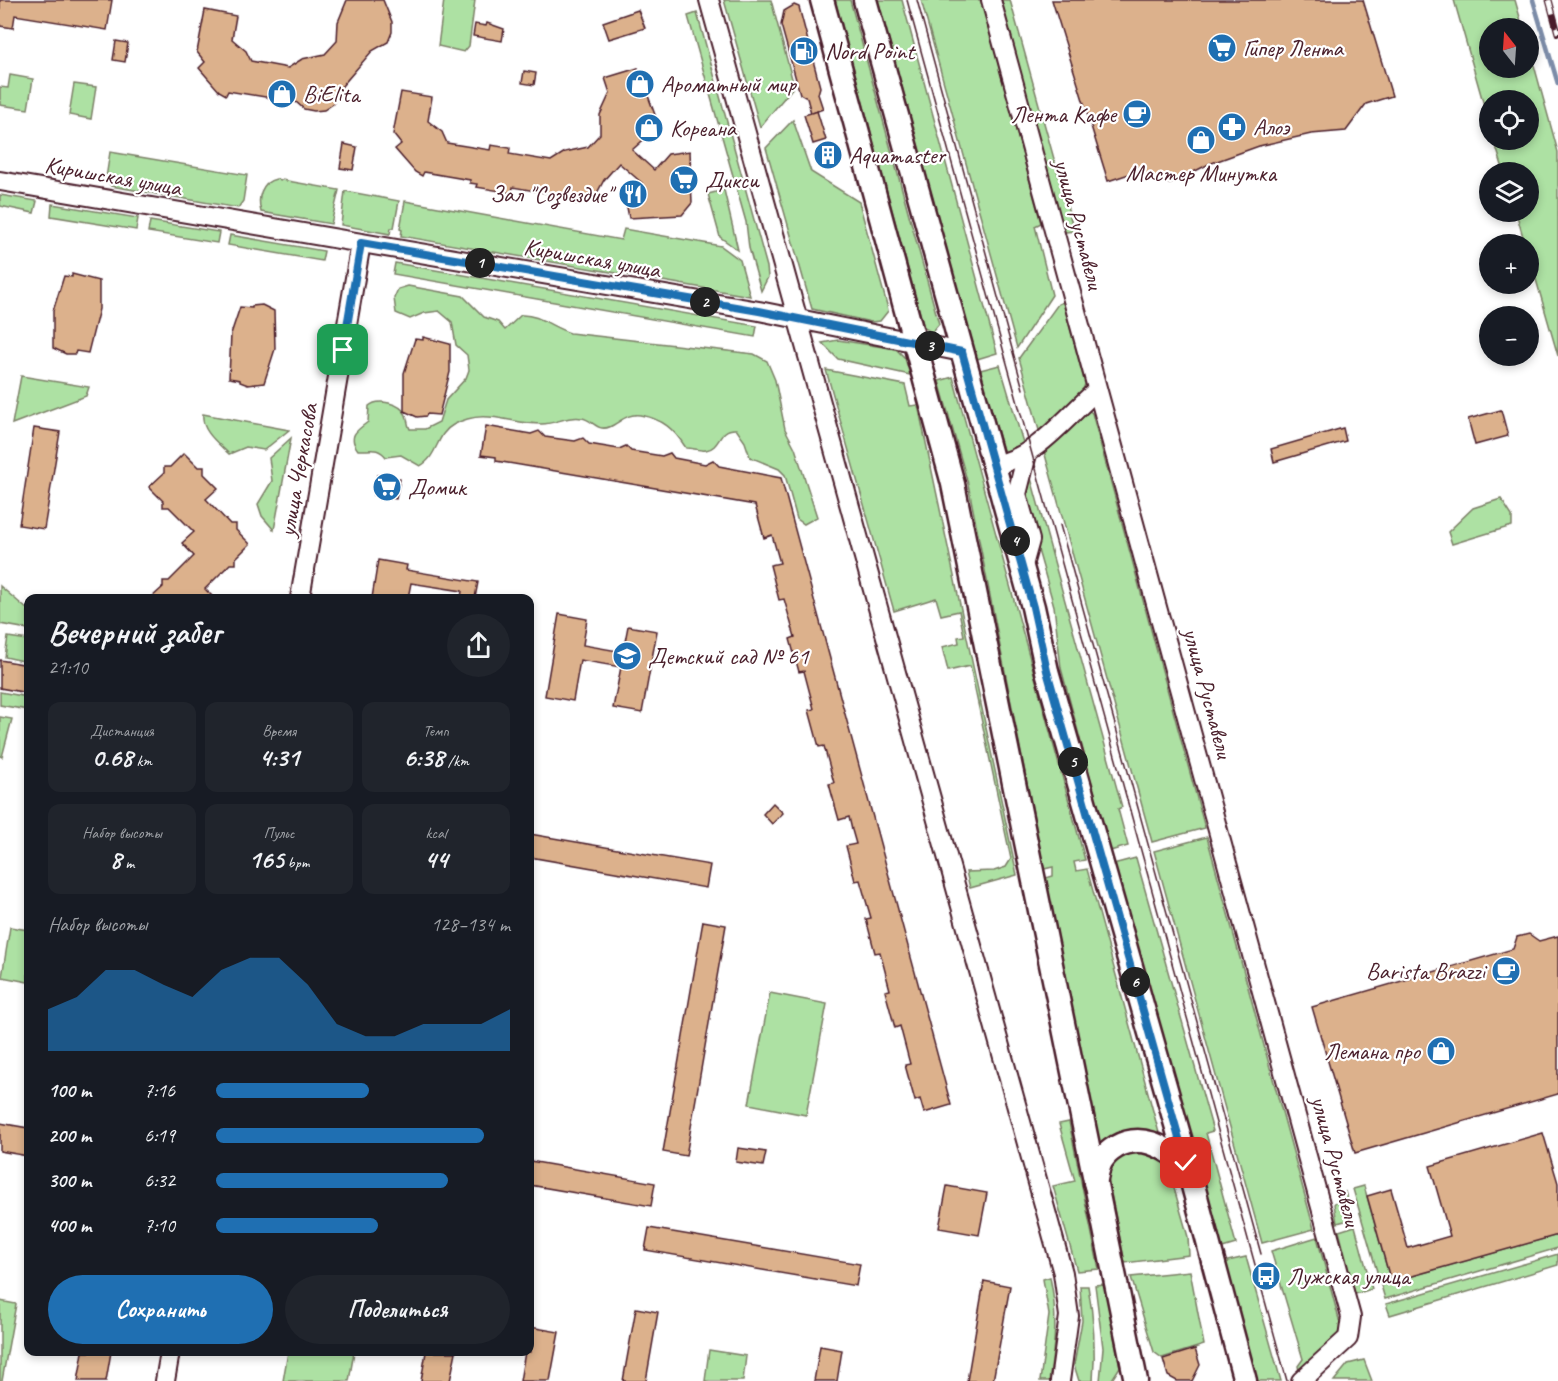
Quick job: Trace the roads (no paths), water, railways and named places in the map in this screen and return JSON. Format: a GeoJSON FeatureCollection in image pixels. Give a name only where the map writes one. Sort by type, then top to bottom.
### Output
{"type":"FeatureCollection","features":[{"type":"Feature","properties":{"kind":"main road"},"geometry":{"type":"LineString","coordinates":[[822,0],[953,484],[1136,1381]]}},
{"type":"Feature","properties":{"kind":"main road"},"geometry":{"type":"LineString","coordinates":[[866,0],[994,465],[1047,671],[1245,1381]]}},
{"type":"Feature","properties":{"kind":"main road"},"geometry":{"type":"LineString","coordinates":[[1095,1183],[1102,1160],[1124,1142],[1150,1142],[1162,1146],[1186,1163]]}},
{"type":"Feature","properties":{"kind":"street"},"geometry":{"type":"LineString","coordinates":[[709,0],[1063,1273],[1069,1316],[1060,1381]]}},
{"type":"Feature","properties":{"kind":"street","name":"улица Руставели"},"geometry":{"type":"LineString","coordinates":[[992,0],[1096,391],[1351,1317],[1348,1338],[1301,1381]]}},
{"type":"Feature","properties":{"kind":"street","name":"Киришская улица"},"geometry":{"type":"LineString","coordinates":[[0,181],[797,320],[962,352]]}},
{"type":"Feature","properties":{"kind":"street","name":"улица Черкасова"},"geometry":{"type":"LineString","coordinates":[[301,594],[361,243]]}},
{"type":"Feature","properties":{"kind":"street"},"geometry":{"type":"LineString","coordinates":[[994,465],[1008,463],[1027,454],[1096,391]]}},
{"type":"Feature","properties":{"kind":"street"},"geometry":{"type":"LineString","coordinates":[[1022,569],[1030,540],[1017,494],[1027,454]]}},
{"type":"Feature","properties":{"kind":"street"},"geometry":{"type":"LineString","coordinates":[[165,1381],[169,1356]]}},
{"type":"Feature","properties":{"kind":"waterway"},"geometry":{"type":"LineString","coordinates":[[1533,0],[1558,84]]}},
{"type":"Feature","properties":{"kind":"tram line"},"geometry":{"type":"LineString","coordinates":[[907,0],[1287,1381]]}},
{"type":"Feature","properties":{"kind":"tram line"},"geometry":{"type":"LineString","coordinates":[[917,0],[1023,389]]}},
{"type":"Feature","properties":{"kind":"tram line"},"geometry":{"type":"LineString","coordinates":[[1060,525],[1261,1254]]}},
{"type":"Feature","properties":{"kind":"railway"},"geometry":{"type":"LineString","coordinates":[[1549,0],[1558,33]]}},
{"type":"Feature","properties":{"kind":"place","name":"Гипер Лента"},"geometry":{"type":"Point","coordinates":[1222,48]}},
{"type":"Feature","properties":{"kind":"place","name":"Nord Point"},"geometry":{"type":"Point","coordinates":[804,51]}},
{"type":"Feature","properties":{"kind":"place","name":"Ароматный мир"},"geometry":{"type":"Point","coordinates":[640,84]}},
{"type":"Feature","properties":{"kind":"place","name":"BiElita"},"geometry":{"type":"Point","coordinates":[282,94]}},
{"type":"Feature","properties":{"kind":"place","name":"Лента Кафе"},"geometry":{"type":"Point","coordinates":[1137,114]}},
{"type":"Feature","properties":{"kind":"place","name":"Алоэ"},"geometry":{"type":"Point","coordinates":[1232,127]}},
{"type":"Feature","properties":{"kind":"place","name":"Кореана"},"geometry":{"type":"Point","coordinates":[649,128]}},
{"type":"Feature","properties":{"kind":"place","name":"Мастер Минутка"},"geometry":{"type":"Point","coordinates":[1201,140]}},
{"type":"Feature","properties":{"kind":"place","name":"Aquamaster"},"geometry":{"type":"Point","coordinates":[828,155]}},
{"type":"Feature","properties":{"kind":"place","name":"Дикси"},"geometry":{"type":"Point","coordinates":[684,180]}},
{"type":"Feature","properties":{"kind":"place","name":"Зал \"Созвездие\""},"geometry":{"type":"Point","coordinates":[633,194]}},
{"type":"Feature","properties":{"kind":"place","name":"Домик"},"geometry":{"type":"Point","coordinates":[387,487]}},
{"type":"Feature","properties":{"kind":"place","name":"Детский сад № 61"},"geometry":{"type":"Point","coordinates":[627,656]}},
{"type":"Feature","properties":{"kind":"place","name":"Barista Brazzi"},"geometry":{"type":"Point","coordinates":[1506,971]}},
{"type":"Feature","properties":{"kind":"place","name":"Лемана про"},"geometry":{"type":"Point","coordinates":[1441,1051]}},
{"type":"Feature","properties":{"kind":"place","name":"Лужская улица"},"geometry":{"type":"Point","coordinates":[1266,1276]}}]}
